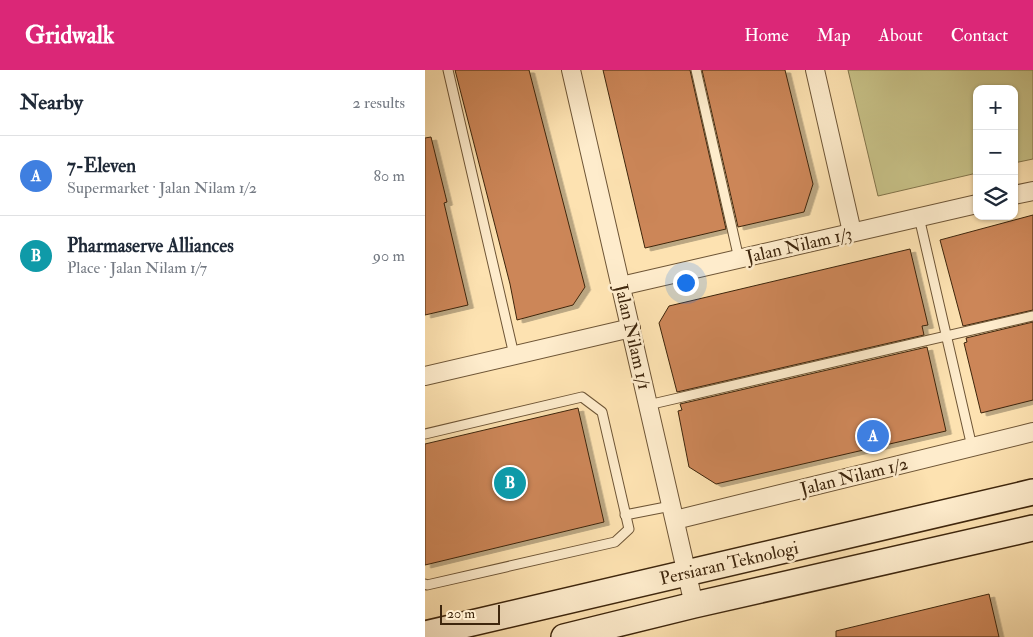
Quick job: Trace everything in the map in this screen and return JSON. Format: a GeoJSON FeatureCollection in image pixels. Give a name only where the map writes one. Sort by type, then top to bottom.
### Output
{"type":"FeatureCollection","features":[{"type":"Feature","properties":{"kind":"main road","name":"Persiaran Teknologi"},"geometry":{"type":"LineString","coordinates":[[425,634],[1033,492]]}},
{"type":"Feature","properties":{"kind":"main road","name":"Persiaran Teknologi"},"geometry":{"type":"LineString","coordinates":[[564,637],[694,605],[1033,528]]}},
{"type":"Feature","properties":{"kind":"street","name":"Jalan Nilam 1/1"},"geometry":{"type":"LineString","coordinates":[[571,70],[694,605]]}},
{"type":"Feature","properties":{"kind":"street"},"geometry":{"type":"LineString","coordinates":[[815,70],[852,232]]}},
{"type":"Feature","properties":{"kind":"street"},"geometry":{"type":"LineString","coordinates":[[1018,194],[1033,191]]}},
{"type":"Feature","properties":{"kind":"street","name":"Jalan Nilam 1/3"},"geometry":{"type":"LineString","coordinates":[[621,286],[973,205]]}},
{"type":"Feature","properties":{"kind":"street"},"geometry":{"type":"LineString","coordinates":[[425,376],[631,328]]}},
{"type":"Feature","properties":{"kind":"street","name":"Jalan Nilam 1/2"},"geometry":{"type":"LineString","coordinates":[[673,513],[1033,432]]}},
{"type":"Feature","properties":{"kind":"lane"},"geometry":{"type":"LineString","coordinates":[[448,70],[514,355]]}},
{"type":"Feature","properties":{"kind":"lane"},"geometry":{"type":"LineString","coordinates":[[696,70],[739,259]]}},
{"type":"Feature","properties":{"kind":"lane"},"geometry":{"type":"LineString","coordinates":[[919,217],[972,447]]}},
{"type":"Feature","properties":{"kind":"lane"},"geometry":{"type":"LineString","coordinates":[[648,405],[1033,316]]}},
{"type":"Feature","properties":{"kind":"lane"},"geometry":{"type":"LineString","coordinates":[[425,434],[582,397],[602,412],[629,529],[615,542],[425,584]]}},
{"type":"Feature","properties":{"kind":"lane"},"geometry":{"type":"LineString","coordinates":[[625,515],[673,513]]}},
{"type":"Feature","properties":{"kind":"shaded area"},"geometry":{"type":"Polygon","coordinates":[[[848,70],[1033,70],[1033,159],[1018,162],[1018,85],[973,85],[973,174],[878,196],[848,70]]]}},
{"type":"Feature","properties":{"kind":"building"},"geometry":{"type":"Polygon","coordinates":[[[455,70],[529,70],[585,287],[573,305],[517,320],[510,284],[455,70]]]}},
{"type":"Feature","properties":{"kind":"building"},"geometry":{"type":"Polygon","coordinates":[[[603,70],[690,70],[726,229],[645,248],[603,70]]]}},
{"type":"Feature","properties":{"kind":"building"},"geometry":{"type":"Polygon","coordinates":[[[702,70],[785,70],[813,184],[804,212],[738,227],[702,70]]]}},
{"type":"Feature","properties":{"kind":"building"},"geometry":{"type":"Polygon","coordinates":[[[431,137],[447,202],[444,203],[468,305],[425,315],[425,138],[431,137]]]}},
{"type":"Feature","properties":{"kind":"building"},"geometry":{"type":"Polygon","coordinates":[[[1033,215],[1033,310],[963,326],[940,240],[1033,215]]]}},
{"type":"Feature","properties":{"kind":"building"},"geometry":{"type":"Polygon","coordinates":[[[910,249],[928,325],[922,326],[924,335],[677,392],[659,323],[669,306],[910,249]]]}},
{"type":"Feature","properties":{"kind":"building"},"geometry":{"type":"Polygon","coordinates":[[[1033,322],[1033,400],[981,413],[964,343],[967,342],[966,338],[1033,322]]]}},
{"type":"Feature","properties":{"kind":"building"},"geometry":{"type":"Polygon","coordinates":[[[927,347],[946,431],[716,484],[689,467],[678,411],[682,410],[680,404],[927,347]]]}},
{"type":"Feature","properties":{"kind":"building"},"geometry":{"type":"Polygon","coordinates":[[[578,408],[604,522],[425,565],[425,444],[578,408]]]}},
{"type":"Feature","properties":{"kind":"building"},"geometry":{"type":"Polygon","coordinates":[[[989,594],[999,637],[836,637],[836,631],[989,594]]]}},
{"type":"Feature","properties":{"kind":"place","name":"7-Eleven"},"geometry":{"type":"Point","coordinates":[873,436]}},
{"type":"Feature","properties":{"kind":"place","name":"Pharmaserve Alliances"},"geometry":{"type":"Point","coordinates":[510,483]}}]}
